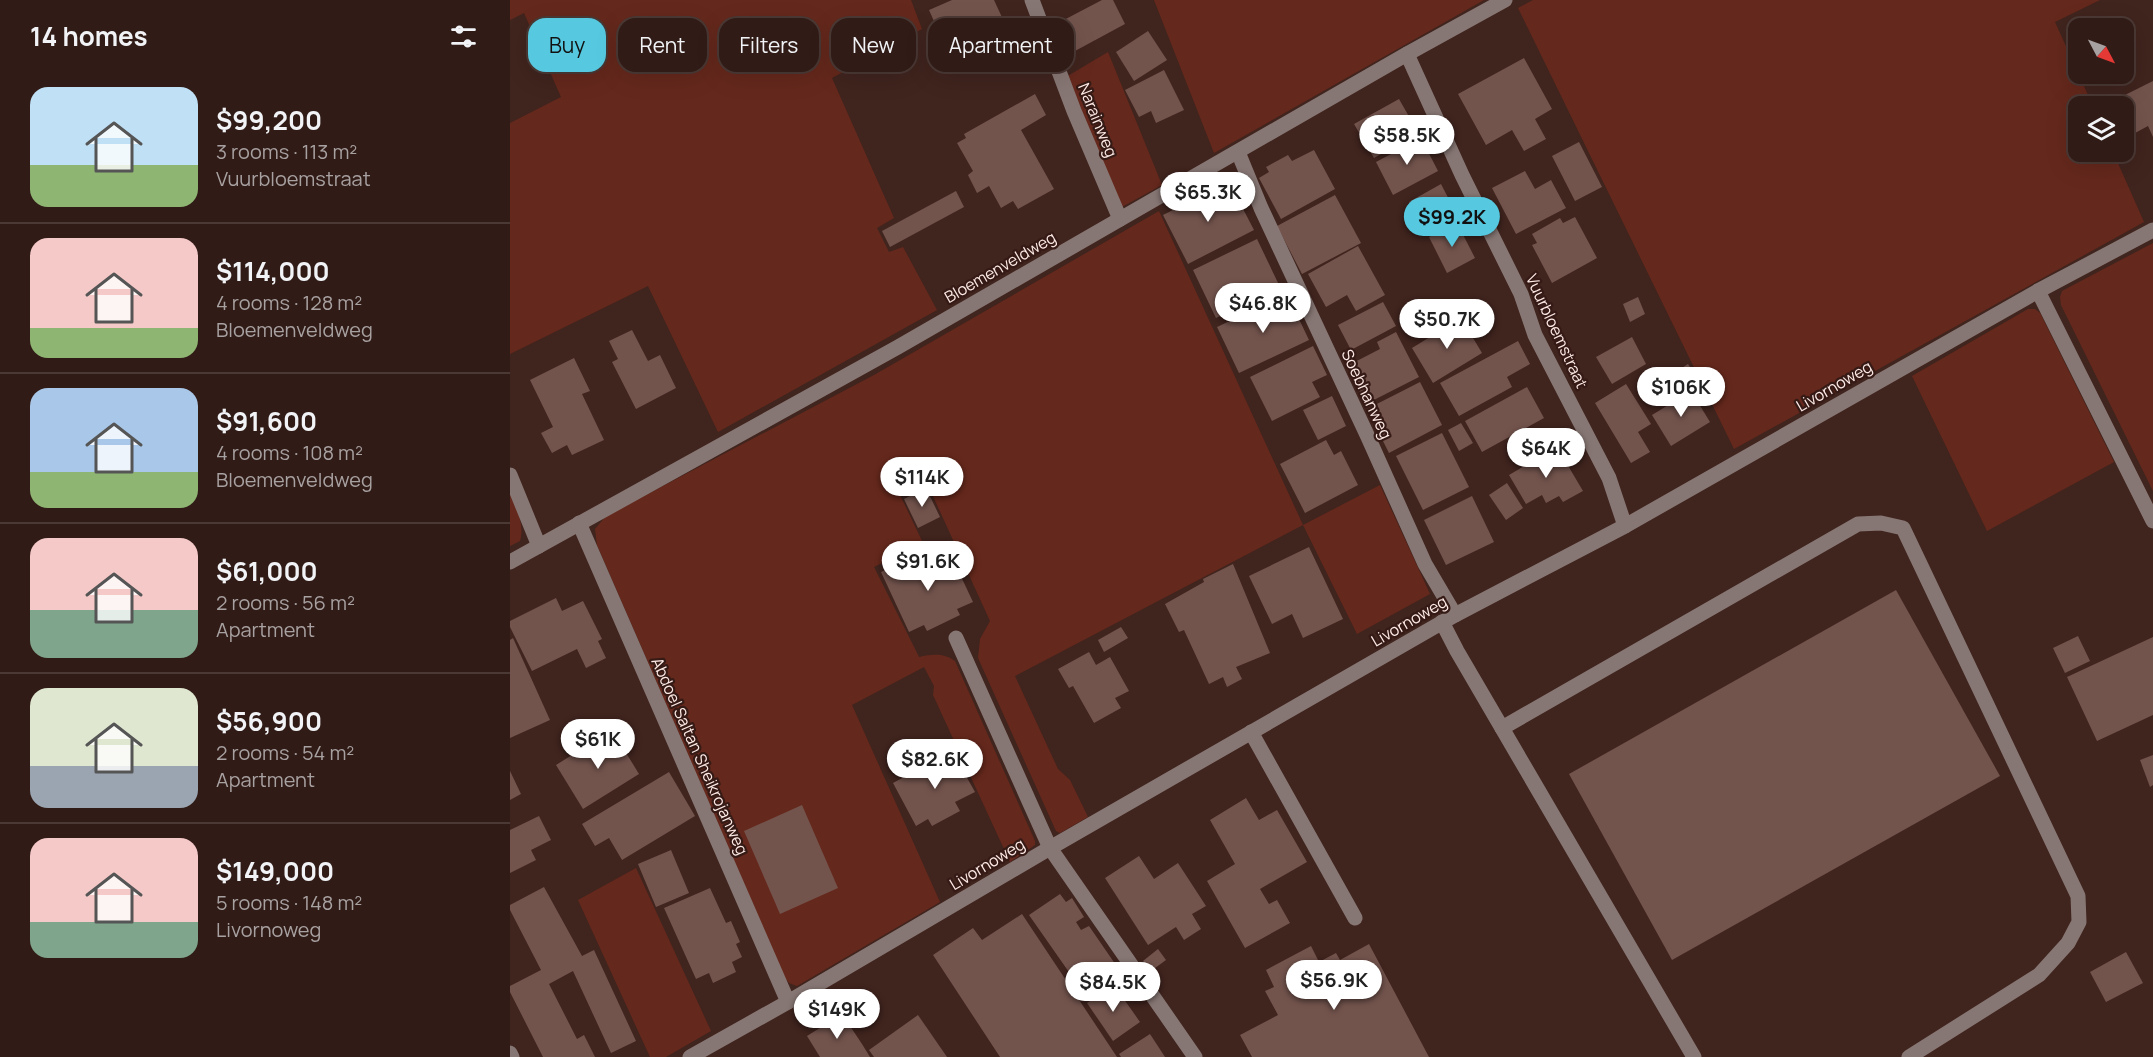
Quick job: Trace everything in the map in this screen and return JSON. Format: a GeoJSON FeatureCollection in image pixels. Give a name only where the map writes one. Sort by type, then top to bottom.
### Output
{"type":"FeatureCollection","features":[{"type":"Feature","properties":{"kind":"street","name":"Narainweg"},"geometry":{"type":"LineString","coordinates":[[1032,0],[1074,111],[1120,219]]}},
{"type":"Feature","properties":{"kind":"street","name":"Bloemenveldweg"},"geometry":{"type":"LineString","coordinates":[[510,562],[888,352],[1505,0]]}},
{"type":"Feature","properties":{"kind":"street","name":"Vuurbloemstraat"},"geometry":{"type":"LineString","coordinates":[[1407,54],[1462,175],[1521,294],[1535,335],[1610,478],[1625,526]]}},
{"type":"Feature","properties":{"kind":"street","name":"Soebhanweg"},"geometry":{"type":"LineString","coordinates":[[1238,152],[1261,208],[1368,437],[1449,618],[1457,651],[1694,1057]]}},
{"type":"Feature","properties":{"kind":"street","name":"Livornoweg"},"geometry":{"type":"LineString","coordinates":[[690,1057],[1449,618],[1625,526],[2038,291],[2153,230]]}},
{"type":"Feature","properties":{"kind":"street"},"geometry":{"type":"LineString","coordinates":[[2038,291],[2153,521]]}},
{"type":"Feature","properties":{"kind":"street"},"geometry":{"type":"LineString","coordinates":[[510,475],[539,546]]}},
{"type":"Feature","properties":{"kind":"street"},"geometry":{"type":"LineString","coordinates":[[1502,728],[1858,524],[1881,523],[1903,528],[2078,896],[2079,922],[2068,943],[2039,975],[1909,1057]]}},
{"type":"Feature","properties":{"kind":"street","name":"Abdoel Saltan Sheikrojanweg"},"geometry":{"type":"LineString","coordinates":[[579,524],[788,1002]]}},
{"type":"Feature","properties":{"kind":"street"},"geometry":{"type":"LineString","coordinates":[[956,638],[1050,848],[1195,1057]]}},
{"type":"Feature","properties":{"kind":"street"},"geometry":{"type":"LineString","coordinates":[[1251,732],[1355,918]]}},
{"type":"Feature","properties":{"kind":"street"},"geometry":{"type":"LineString","coordinates":[[510,1053],[512,1057]]}},
{"type":"Feature","properties":{"kind":"shaded area"},"geometry":{"type":"Polygon","coordinates":[[[510,0],[911,0],[922,29],[916,32],[916,18],[831,18],[831,72],[843,72],[832,78],[894,218],[877,228],[889,252],[903,247],[937,310],[718,432],[648,286],[510,354],[510,123],[561,97],[550,72],[606,72],[606,18],[528,18],[528,22],[524,13],[510,20],[510,0]]]}},
{"type":"Feature","properties":{"kind":"shaded area"},"geometry":{"type":"Polygon","coordinates":[[[1154,0],[1484,0],[1214,153],[1154,0]]]}},
{"type":"Feature","properties":{"kind":"shaded area"},"geometry":{"type":"Polygon","coordinates":[[[1533,0],[2100,0],[2055,22],[2068,51],[2068,84],[2083,84],[2088,96],[2068,96],[2068,162],[2117,162],[2144,222],[1734,449],[1518,8],[1533,0]]]}},
{"type":"Feature","properties":{"kind":"shaded area"},"geometry":{"type":"Polygon","coordinates":[[[1108,52],[1162,185],[1120,208],[1066,77],[1108,52]]]}},
{"type":"Feature","properties":{"kind":"shaded area"},"geometry":{"type":"Polygon","coordinates":[[[1159,211],[1303,525],[1015,676],[1058,769],[1070,780],[1088,817],[1060,833],[1056,831],[978,658],[980,639],[990,621],[927,483],[900,495],[923,543],[874,567],[919,657],[938,655],[955,661],[1035,845],[1010,862],[933,695],[934,686],[924,667],[852,705],[940,902],[797,986],[789,983],[597,545],[595,529],[606,516],[874,375],[1159,211]]]}},
{"type":"Feature","properties":{"kind":"shaded area"},"geometry":{"type":"Polygon","coordinates":[[[2153,243],[2153,491],[2061,305],[2060,297],[2062,291],[2153,243]]]}},
{"type":"Feature","properties":{"kind":"shaded area"},"geometry":{"type":"Polygon","coordinates":[[[2028,309],[2035,309],[2040,313],[2114,462],[1987,531],[1912,376],[2028,309]]]}},
{"type":"Feature","properties":{"kind":"shaded area"},"geometry":{"type":"Polygon","coordinates":[[[1380,485],[1430,594],[1357,634],[1303,525],[1380,485]]]}},
{"type":"Feature","properties":{"kind":"shaded area"},"geometry":{"type":"Polygon","coordinates":[[[510,492],[519,516],[521,535],[520,541],[510,546],[510,492]]]}},
{"type":"Feature","properties":{"kind":"shaded area"},"geometry":{"type":"Polygon","coordinates":[[[636,868],[711,1031],[666,1057],[650,1057],[578,900],[636,868]]]}},
{"type":"Feature","properties":{"kind":"building"},"geometry":{"type":"Polygon","coordinates":[[[952,0],[994,0],[1002,18],[933,18],[929,10],[952,0]]]}},
{"type":"Feature","properties":{"kind":"building"},"geometry":{"type":"Polygon","coordinates":[[[1102,0],[1113,0],[1125,24],[1075,51],[1074,18],[1068,18],[1102,0]]]}},
{"type":"Feature","properties":{"kind":"building"},"geometry":{"type":"Polygon","coordinates":[[[1148,31],[1167,60],[1134,81],[1116,52],[1148,31]]]}},
{"type":"Feature","properties":{"kind":"building"},"geometry":{"type":"Polygon","coordinates":[[[1524,58],[1552,109],[1535,119],[1546,139],[1524,151],[1512,130],[1486,145],[1458,94],[1524,58]]]}},
{"type":"Feature","properties":{"kind":"building"},"geometry":{"type":"Polygon","coordinates":[[[1164,70],[1184,110],[1156,123],[1151,111],[1139,117],[1125,90],[1164,70]]]}},
{"type":"Feature","properties":{"kind":"building"},"geometry":{"type":"Polygon","coordinates":[[[2153,81],[2153,137],[2148,126],[2134,134],[2134,96],[2123,96],[2153,81]]]}},
{"type":"Feature","properties":{"kind":"building"},"geometry":{"type":"Polygon","coordinates":[[[1035,94],[1046,115],[1021,130],[1054,189],[1018,209],[1013,201],[1001,208],[989,186],[977,193],[968,175],[973,171],[957,143],[966,138],[964,134],[1035,94]]]}},
{"type":"Feature","properties":{"kind":"building"},"geometry":{"type":"Polygon","coordinates":[[[1399,99],[1411,120],[1405,123],[1413,136],[1374,158],[1354,124],[1399,99]]]}},
{"type":"Feature","properties":{"kind":"building"},"geometry":{"type":"Polygon","coordinates":[[[1421,138],[1438,171],[1393,195],[1376,162],[1421,138]]]}},
{"type":"Feature","properties":{"kind":"building"},"geometry":{"type":"Polygon","coordinates":[[[1579,142],[1602,187],[1575,201],[1552,156],[1579,142]]]}},
{"type":"Feature","properties":{"kind":"building"},"geometry":{"type":"Polygon","coordinates":[[[1314,150],[1335,189],[1281,219],[1259,178],[1269,172],[1266,167],[1288,155],[1292,161],[1314,150]]]}},
{"type":"Feature","properties":{"kind":"building"},"geometry":{"type":"Polygon","coordinates":[[[1525,171],[1535,189],[1551,180],[1566,208],[1516,234],[1492,188],[1525,171]]]}},
{"type":"Feature","properties":{"kind":"building"},"geometry":{"type":"Polygon","coordinates":[[[1229,182],[1254,230],[1188,264],[1163,215],[1229,182]]]}},
{"type":"Feature","properties":{"kind":"building"},"geometry":{"type":"Polygon","coordinates":[[[1441,184],[1456,213],[1424,230],[1409,202],[1441,184]]]}},
{"type":"Feature","properties":{"kind":"building"},"geometry":{"type":"Polygon","coordinates":[[[956,191],[964,207],[890,247],[882,231],[956,191]]]}},
{"type":"Feature","properties":{"kind":"building"},"geometry":{"type":"Polygon","coordinates":[[[1335,195],[1361,243],[1302,274],[1277,226],[1335,195]]]}},
{"type":"Feature","properties":{"kind":"building"},"geometry":{"type":"Polygon","coordinates":[[[1575,217],[1597,258],[1552,283],[1532,245],[1537,243],[1532,234],[1560,218],[1563,223],[1575,217]]]}},
{"type":"Feature","properties":{"kind":"building"},"geometry":{"type":"Polygon","coordinates":[[[1457,223],[1475,258],[1447,273],[1429,237],[1457,223]]]}},
{"type":"Feature","properties":{"kind":"building"},"geometry":{"type":"Polygon","coordinates":[[[1257,239],[1280,287],[1216,318],[1193,270],[1257,239]]]}},
{"type":"Feature","properties":{"kind":"building"},"geometry":{"type":"Polygon","coordinates":[[[1358,246],[1385,295],[1356,311],[1347,295],[1326,307],[1308,274],[1358,246]]]}},
{"type":"Feature","properties":{"kind":"building"},"geometry":{"type":"Polygon","coordinates":[[[1287,294],[1309,340],[1239,373],[1217,327],[1287,294]]]}},
{"type":"Feature","properties":{"kind":"building"},"geometry":{"type":"Polygon","coordinates":[[[1638,297],[1645,314],[1630,322],[1623,304],[1638,297]]]}},
{"type":"Feature","properties":{"kind":"building"},"geometry":{"type":"Polygon","coordinates":[[[1383,302],[1396,326],[1351,350],[1338,325],[1383,302]]]}},
{"type":"Feature","properties":{"kind":"building"},"geometry":{"type":"Polygon","coordinates":[[[1461,318],[1482,353],[1433,383],[1412,348],[1461,318]]]}},
{"type":"Feature","properties":{"kind":"building"},"geometry":{"type":"Polygon","coordinates":[[[632,330],[648,361],[660,355],[676,388],[636,409],[612,362],[618,359],[609,341],[632,330]]]}},
{"type":"Feature","properties":{"kind":"building"},"geometry":{"type":"Polygon","coordinates":[[[1396,332],[1419,377],[1366,404],[1347,366],[1380,349],[1377,342],[1396,332]]]}},
{"type":"Feature","properties":{"kind":"building"},"geometry":{"type":"Polygon","coordinates":[[[1632,337],[1646,364],[1612,384],[1596,357],[1632,337]]]}},
{"type":"Feature","properties":{"kind":"building"},"geometry":{"type":"Polygon","coordinates":[[[1518,341],[1530,364],[1507,377],[1512,387],[1459,416],[1440,383],[1518,341]]]}},
{"type":"Feature","properties":{"kind":"building"},"geometry":{"type":"Polygon","coordinates":[[[1313,346],[1327,375],[1312,382],[1320,397],[1272,421],[1250,377],[1313,346]]]}},
{"type":"Feature","properties":{"kind":"building"},"geometry":{"type":"Polygon","coordinates":[[[574,358],[590,391],[582,394],[604,440],[572,455],[567,445],[552,453],[541,433],[553,427],[530,380],[574,358]]]}},
{"type":"Feature","properties":{"kind":"building"},"geometry":{"type":"Polygon","coordinates":[[[1688,364],[1699,381],[1685,389],[1674,373],[1688,364]]]}},
{"type":"Feature","properties":{"kind":"building"},"geometry":{"type":"Polygon","coordinates":[[[1420,382],[1442,425],[1389,453],[1367,409],[1420,382]]]}},
{"type":"Feature","properties":{"kind":"building"},"geometry":{"type":"Polygon","coordinates":[[[1626,384],[1651,424],[1638,432],[1650,452],[1631,463],[1595,403],[1626,384]]]}},
{"type":"Feature","properties":{"kind":"building"},"geometry":{"type":"Polygon","coordinates":[[[1527,387],[1544,418],[1482,452],[1465,421],[1527,387]]]}},
{"type":"Feature","properties":{"kind":"building"},"geometry":{"type":"Polygon","coordinates":[[[1691,391],[1710,422],[1671,446],[1652,415],[1691,391]]]}},
{"type":"Feature","properties":{"kind":"building"},"geometry":{"type":"Polygon","coordinates":[[[1332,396],[1346,426],[1318,440],[1303,410],[1332,396]]]}},
{"type":"Feature","properties":{"kind":"building"},"geometry":{"type":"Polygon","coordinates":[[[1461,423],[1473,443],[1459,451],[1448,430],[1461,423]]]}},
{"type":"Feature","properties":{"kind":"building"},"geometry":{"type":"Polygon","coordinates":[[[1442,433],[1469,487],[1423,510],[1396,456],[1442,433]]]}},
{"type":"Feature","properties":{"kind":"building"},"geometry":{"type":"Polygon","coordinates":[[[1326,440],[1334,455],[1341,451],[1358,485],[1305,513],[1280,464],[1326,440]]]}},
{"type":"Feature","properties":{"kind":"building"},"geometry":{"type":"Polygon","coordinates":[[[1557,447],[1583,491],[1563,502],[1559,496],[1546,503],[1542,495],[1526,504],[1509,475],[1557,447]]]}},
{"type":"Feature","properties":{"kind":"building"},"geometry":{"type":"Polygon","coordinates":[[[1507,483],[1523,508],[1506,520],[1489,495],[1507,483]]]}},
{"type":"Feature","properties":{"kind":"building"},"geometry":{"type":"Polygon","coordinates":[[[926,488],[940,517],[918,528],[904,499],[926,488]]]}},
{"type":"Feature","properties":{"kind":"building"},"geometry":{"type":"Polygon","coordinates":[[[1472,496],[1494,542],[1446,565],[1424,520],[1472,496]]]}},
{"type":"Feature","properties":{"kind":"building"},"geometry":{"type":"Polygon","coordinates":[[[1309,547],[1343,619],[1303,638],[1292,614],[1272,624],[1249,576],[1309,547]]]}},
{"type":"Feature","properties":{"kind":"building"},"geometry":{"type":"Polygon","coordinates":[[[949,551],[973,602],[957,609],[960,615],[927,631],[924,625],[909,632],[881,572],[908,559],[912,568],[949,551]]]}},
{"type":"Feature","properties":{"kind":"building"},"geometry":{"type":"Polygon","coordinates":[[[1233,564],[1270,653],[1236,667],[1242,679],[1227,687],[1223,677],[1209,684],[1184,630],[1179,632],[1165,604],[1204,582],[1203,579],[1233,564]]]}},
{"type":"Feature","properties":{"kind":"building"},"geometry":{"type":"Polygon","coordinates":[[[1896,590],[2000,776],[1672,960],[1569,774],[1896,590]]]}},
{"type":"Feature","properties":{"kind":"building"},"geometry":{"type":"Polygon","coordinates":[[[556,598],[562,611],[583,601],[602,639],[598,641],[606,658],[586,668],[577,649],[532,671],[510,627],[510,621],[556,598]]]}},
{"type":"Feature","properties":{"kind":"building"},"geometry":{"type":"Polygon","coordinates":[[[1121,627],[1128,638],[1104,652],[1098,640],[1121,627]]]}},
{"type":"Feature","properties":{"kind":"building"},"geometry":{"type":"Polygon","coordinates":[[[2078,636],[2090,661],[2065,673],[2053,648],[2078,636]]]}},
{"type":"Feature","properties":{"kind":"building"},"geometry":{"type":"Polygon","coordinates":[[[2153,637],[2153,715],[2097,741],[2067,677],[2153,637]]]}},
{"type":"Feature","properties":{"kind":"building"},"geometry":{"type":"Polygon","coordinates":[[[513,638],[550,720],[510,738],[510,640],[513,638]]]}},
{"type":"Feature","properties":{"kind":"building"},"geometry":{"type":"Polygon","coordinates":[[[1089,652],[1096,665],[1110,657],[1129,691],[1115,698],[1121,708],[1094,723],[1073,686],[1069,688],[1058,669],[1089,652]]]}},
{"type":"Feature","properties":{"kind":"building"},"geometry":{"type":"Polygon","coordinates":[[[612,730],[639,774],[583,809],[556,765],[612,730]]]}},
{"type":"Feature","properties":{"kind":"building"},"geometry":{"type":"Polygon","coordinates":[[[952,751],[975,792],[955,802],[960,811],[932,826],[928,819],[916,826],[893,783],[952,751]]]}},
{"type":"Feature","properties":{"kind":"building"},"geometry":{"type":"Polygon","coordinates":[[[2153,755],[2153,785],[2150,787],[2140,760],[2153,755]]]}},
{"type":"Feature","properties":{"kind":"building"},"geometry":{"type":"Polygon","coordinates":[[[510,771],[521,794],[510,800],[510,771]]]}},
{"type":"Feature","properties":{"kind":"building"},"geometry":{"type":"Polygon","coordinates":[[[669,772],[695,816],[622,860],[609,838],[595,846],[582,824],[669,772]]]}},
{"type":"Feature","properties":{"kind":"building"},"geometry":{"type":"Polygon","coordinates":[[[1246,798],[1259,820],[1277,810],[1307,862],[1260,889],[1269,904],[1277,900],[1290,923],[1245,948],[1207,881],[1235,864],[1210,820],[1246,798]]]}},
{"type":"Feature","properties":{"kind":"building"},"geometry":{"type":"Polygon","coordinates":[[[802,805],[838,888],[780,914],[744,831],[802,805]]]}},
{"type":"Feature","properties":{"kind":"building"},"geometry":{"type":"Polygon","coordinates":[[[539,816],[551,840],[531,850],[536,860],[510,873],[510,830],[539,816]]]}},
{"type":"Feature","properties":{"kind":"building"},"geometry":{"type":"Polygon","coordinates":[[[671,850],[689,893],[656,907],[638,864],[671,850]]]}},
{"type":"Feature","properties":{"kind":"building"},"geometry":{"type":"Polygon","coordinates":[[[1139,856],[1154,879],[1178,863],[1206,906],[1192,914],[1201,929],[1184,940],[1176,927],[1148,945],[1105,878],[1139,856]]]}},
{"type":"Feature","properties":{"kind":"building"},"geometry":{"type":"Polygon","coordinates":[[[544,887],[582,956],[594,950],[636,1041],[611,1053],[573,971],[549,984],[577,1039],[584,1035],[595,1057],[543,1057],[510,992],[510,986],[541,970],[510,910],[510,905],[544,887]]]}},
{"type":"Feature","properties":{"kind":"building"},"geometry":{"type":"Polygon","coordinates":[[[710,888],[726,923],[731,921],[740,942],[736,944],[742,957],[732,962],[736,972],[713,983],[709,973],[696,979],[664,908],[710,888]]]}},
{"type":"Feature","properties":{"kind":"building"},"geometry":{"type":"Polygon","coordinates":[[[1060,894],[1066,902],[1072,898],[1084,917],[1076,922],[1081,930],[1089,926],[1120,971],[1085,995],[1029,915],[1060,894]]]}},
{"type":"Feature","properties":{"kind":"building"},"geometry":{"type":"Polygon","coordinates":[[[1022,914],[1117,1057],[1000,1057],[933,955],[973,928],[982,940],[1022,914]]]}},
{"type":"Feature","properties":{"kind":"building"},"geometry":{"type":"Polygon","coordinates":[[[1369,944],[1429,1057],[1252,1057],[1240,1035],[1278,1015],[1265,991],[1274,987],[1266,970],[1311,946],[1319,962],[1336,953],[1340,960],[1369,944]]]}},
{"type":"Feature","properties":{"kind":"building"},"geometry":{"type":"Polygon","coordinates":[[[1158,949],[1166,960],[1151,971],[1143,961],[1158,949]]]}},
{"type":"Feature","properties":{"kind":"building"},"geometry":{"type":"Polygon","coordinates":[[[2126,952],[2143,983],[2106,1002],[2090,972],[2126,952]]]}},
{"type":"Feature","properties":{"kind":"building"},"geometry":{"type":"Polygon","coordinates":[[[1114,985],[1140,1022],[1113,1041],[1087,1003],[1114,985]]]}},
{"type":"Feature","properties":{"kind":"building"},"geometry":{"type":"Polygon","coordinates":[[[842,1014],[870,1057],[820,1057],[807,1036],[842,1014]]]}},
{"type":"Feature","properties":{"kind":"building"},"geometry":{"type":"Polygon","coordinates":[[[918,1015],[947,1057],[874,1057],[869,1050],[918,1015]]]}},
{"type":"Feature","properties":{"kind":"building"},"geometry":{"type":"Polygon","coordinates":[[[1150,1034],[1165,1057],[1121,1057],[1119,1054],[1150,1034]]]}}]}
